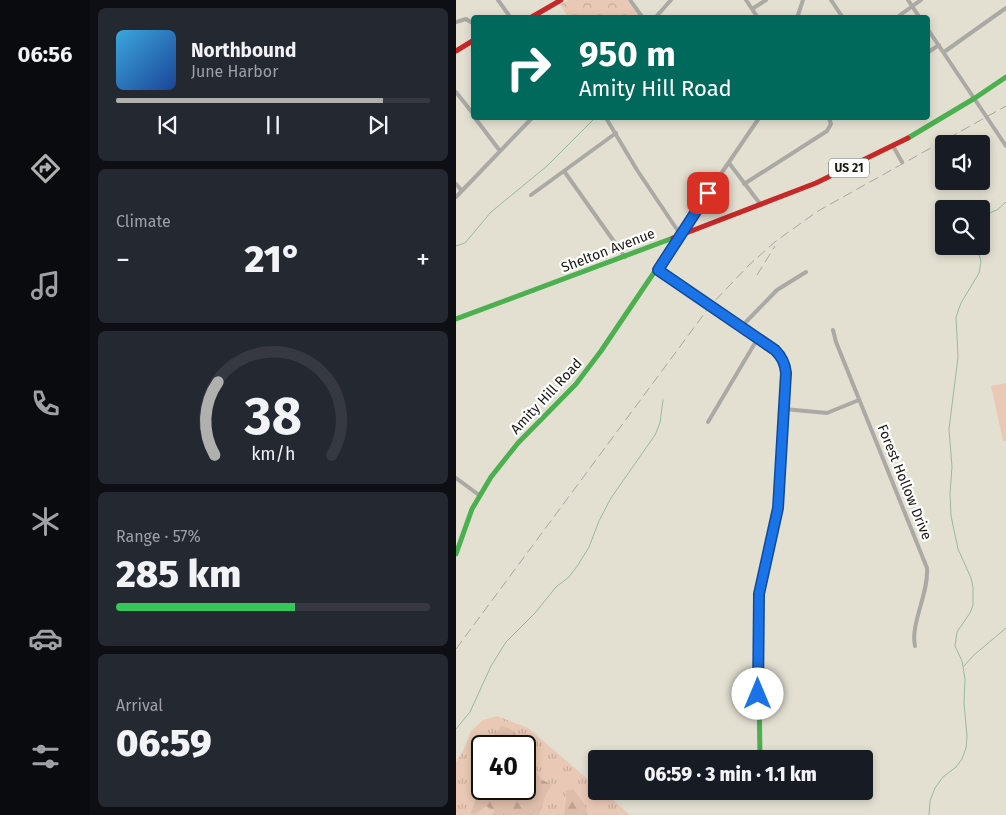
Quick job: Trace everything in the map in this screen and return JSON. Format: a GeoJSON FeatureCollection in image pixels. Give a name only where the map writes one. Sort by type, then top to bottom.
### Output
{"type":"FeatureCollection","features":[{"type":"Feature","properties":{"kind":"street"},"geometry":{"type":"LineString","coordinates":[[498,0],[508,15]]}},
{"type":"Feature","properties":{"kind":"street"},"geometry":{"type":"LineString","coordinates":[[536,15],[561,0]]}},
{"type":"Feature","properties":{"kind":"street"},"geometry":{"type":"LineString","coordinates":[[630,0],[641,15]]}},
{"type":"Feature","properties":{"kind":"street"},"geometry":{"type":"LineString","coordinates":[[658,15],[671,0]]}},
{"type":"Feature","properties":{"kind":"street"},"geometry":{"type":"LineString","coordinates":[[746,0],[756,15]]}},
{"type":"Feature","properties":{"kind":"street"},"geometry":{"type":"LineString","coordinates":[[752,9],[766,0]]}},
{"type":"Feature","properties":{"kind":"street"},"geometry":{"type":"LineString","coordinates":[[799,15],[803,0]]}},
{"type":"Feature","properties":{"kind":"street"},"geometry":{"type":"LineString","coordinates":[[831,0],[841,15]]}},
{"type":"Feature","properties":{"kind":"street"},"geometry":{"type":"LineString","coordinates":[[908,0],[918,15]]}},
{"type":"Feature","properties":{"kind":"street"},"geometry":{"type":"LineString","coordinates":[[900,15],[921,0]]}},
{"type":"Feature","properties":{"kind":"street"},"geometry":{"type":"LineString","coordinates":[[944,52],[1006,8]]}},
{"type":"Feature","properties":{"kind":"street"},"geometry":{"type":"LineString","coordinates":[[456,22],[466,19],[471,22]]}},
{"type":"Feature","properties":{"kind":"street"},"geometry":{"type":"LineString","coordinates":[[930,32],[1006,146]]}},
{"type":"Feature","properties":{"kind":"street"},"geometry":{"type":"LineString","coordinates":[[456,51],[471,42]]}},
{"type":"Feature","properties":{"kind":"street"},"geometry":{"type":"LineString","coordinates":[[930,51],[939,45]]}},
{"type":"Feature","properties":{"kind":"street","name":"Shelton Avenue"},"geometry":{"type":"LineString","coordinates":[[456,319],[625,257],[680,234],[816,183],[893,146],[975,98],[1006,77]]}},
{"type":"Feature","properties":{"kind":"street"},"geometry":{"type":"LineString","coordinates":[[456,92],[471,112]]}},
{"type":"Feature","properties":{"kind":"street"},"geometry":{"type":"LineString","coordinates":[[477,120],[500,151]]}},
{"type":"Feature","properties":{"kind":"street"},"geometry":{"type":"LineString","coordinates":[[456,197],[530,120]]}},
{"type":"Feature","properties":{"kind":"street"},"geometry":{"type":"LineString","coordinates":[[607,120],[636,170],[680,234],[759,120]]}},
{"type":"Feature","properties":{"kind":"street"},"geometry":{"type":"LineString","coordinates":[[744,184],[827,131],[831,124],[830,120]]}},
{"type":"Feature","properties":{"kind":"street"},"geometry":{"type":"LineString","coordinates":[[531,195],[616,133]]}},
{"type":"Feature","properties":{"kind":"street"},"geometry":{"type":"LineString","coordinates":[[893,146],[902,162]]}},
{"type":"Feature","properties":{"kind":"street"},"geometry":{"type":"LineString","coordinates":[[728,163],[761,205]]}},
{"type":"Feature","properties":{"kind":"street"},"geometry":{"type":"LineString","coordinates":[[564,171],[625,257]]}},
{"type":"Feature","properties":{"kind":"street"},"geometry":{"type":"LineString","coordinates":[[456,184],[462,191]]}},
{"type":"Feature","properties":{"kind":"street","name":"Amity Hill Road"},"geometry":{"type":"LineString","coordinates":[[456,554],[466,523],[479,495],[491,477],[514,448],[576,384],[658,270],[680,234]]}},
{"type":"Feature","properties":{"kind":"street"},"geometry":{"type":"LineString","coordinates":[[658,270],[776,351],[785,364],[778,508],[759,594],[760,750]]}},
{"type":"Feature","properties":{"kind":"street"},"geometry":{"type":"LineString","coordinates":[[741,327],[777,290],[806,272]]}},
{"type":"Feature","properties":{"kind":"street","name":"Forest Hollow Drive"},"geometry":{"type":"LineString","coordinates":[[833,330],[859,400],[928,568],[927,583],[914,636],[915,646]]}},
{"type":"Feature","properties":{"kind":"street"},"geometry":{"type":"LineString","coordinates":[[708,422],[758,338]]}},
{"type":"Feature","properties":{"kind":"street"},"geometry":{"type":"LineString","coordinates":[[784,410],[827,414],[859,400]]}},
{"type":"Feature","properties":{"kind":"street"},"geometry":{"type":"LineString","coordinates":[[456,478],[479,495]]}},
{"type":"Feature","properties":{"kind":"green space"},"geometry":{"type":"Polygon","coordinates":[[[568,0],[627,0],[638,15],[567,15],[560,5],[568,0]]]}},
{"type":"Feature","properties":{"kind":"green space"},"geometry":{"type":"Polygon","coordinates":[[[1006,383],[1006,441],[1003,441],[991,386],[1006,383]]]}},
{"type":"Feature","properties":{"kind":"green space"},"geometry":{"type":"Polygon","coordinates":[[[497,716],[528,728],[588,779],[588,800],[613,800],[630,815],[456,815],[456,762],[463,751],[471,731],[483,720],[497,716]]]}},
{"type":"Feature","properties":{"kind":"green space"},"geometry":{"type":"Polygon","coordinates":[[[501,726],[509,728],[516,735],[495,735],[501,726]]]}},
{"type":"Feature","properties":{"kind":"green space"},"geometry":{"type":"Polygon","coordinates":[[[536,772],[541,779],[552,785],[546,794],[539,815],[491,815],[495,811],[486,806],[476,814],[470,814],[476,800],[536,800],[536,772]]]}},
{"type":"Feature","properties":{"kind":"green space"},"geometry":{"type":"Polygon","coordinates":[[[573,789],[584,803],[588,815],[564,815],[567,791],[573,789]]]}},
{"type":"Feature","properties":{"kind":"waterway"},"geometry":{"type":"LineString","coordinates":[[456,246],[465,243],[491,212],[547,166],[593,120]]}},
{"type":"Feature","properties":{"kind":"waterway"},"geometry":{"type":"LineString","coordinates":[[990,213],[997,210],[1006,202]]}},
{"type":"Feature","properties":{"kind":"waterway"},"geometry":{"type":"LineString","coordinates":[[929,815],[930,801],[935,788],[943,777],[956,767],[962,759],[966,748],[965,679],[962,661],[955,646],[957,632],[973,605],[973,587],[958,549],[951,516],[952,467],[949,429],[958,357],[956,317],[961,303],[979,273],[981,262],[979,255]]}},
{"type":"Feature","properties":{"kind":"waterway"},"geometry":{"type":"LineString","coordinates":[[456,729],[470,712],[491,666],[506,642],[535,613],[556,587],[569,577],[578,565],[589,547],[599,521],[611,498],[655,435],[660,423],[663,400]]}},
{"type":"Feature","properties":{"kind":"waterway"},"geometry":{"type":"LineString","coordinates":[[964,666],[1006,628]]}},
{"type":"Feature","properties":{"kind":"railway"},"geometry":{"type":"LineString","coordinates":[[456,649],[710,306],[749,265],[776,241],[818,211],[1006,106]]}},
{"type":"Feature","properties":{"kind":"railway"},"geometry":{"type":"LineString","coordinates":[[757,275],[775,246]]}},
{"type":"Feature","properties":{"kind":"traffic: fast"},"geometry":{"type":"LineString","coordinates":[[908,138],[1006,77]]}},
{"type":"Feature","properties":{"kind":"traffic: fast"},"geometry":{"type":"LineString","coordinates":[[456,554],[472,509],[491,477],[518,443],[576,384],[601,351],[680,234]]}},
{"type":"Feature","properties":{"kind":"traffic: fast"},"geometry":{"type":"LineString","coordinates":[[456,319],[673,238]]}},
{"type":"Feature","properties":{"kind":"traffic: fast"},"geometry":{"type":"LineString","coordinates":[[758,615],[760,750]]}},
{"type":"Feature","properties":{"kind":"traffic: slow"},"geometry":{"type":"LineString","coordinates":[[658,269],[775,350],[785,367],[778,508],[762,580],[758,615]]}},
{"type":"Feature","properties":{"kind":"traffic: jam"},"geometry":{"type":"LineString","coordinates":[[535,15],[561,0]]}},
{"type":"Feature","properties":{"kind":"traffic: jam"},"geometry":{"type":"LineString","coordinates":[[456,51],[471,42]]}},
{"type":"Feature","properties":{"kind":"traffic: jam"},"geometry":{"type":"LineString","coordinates":[[673,238],[816,183],[908,138]]}},
{"type":"Feature","properties":{"kind":"route"},"geometry":{"type":"LineString","coordinates":[[708,193],[658,270],[775,350],[785,364],[786,373],[778,508],[759,594],[758,694]]}}]}
